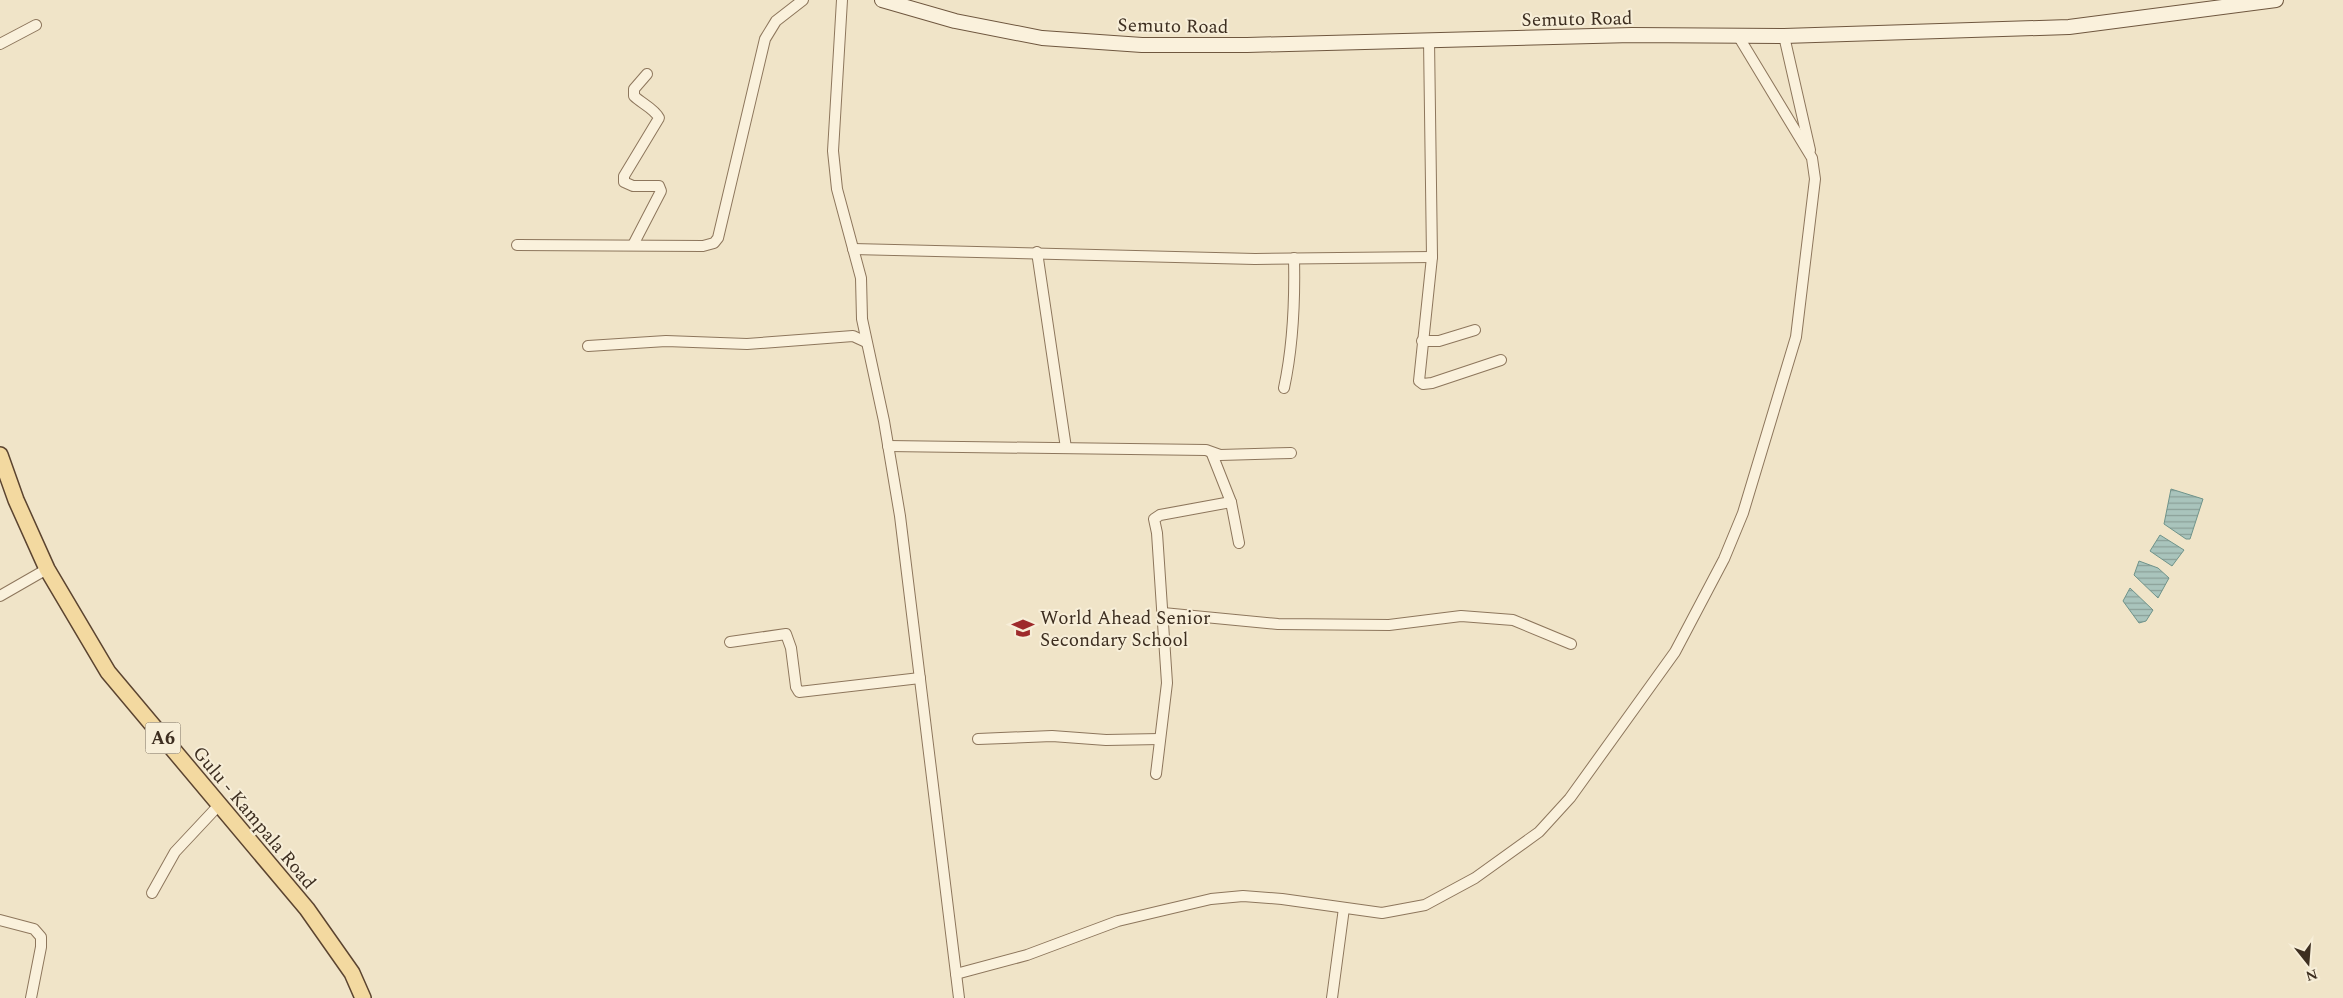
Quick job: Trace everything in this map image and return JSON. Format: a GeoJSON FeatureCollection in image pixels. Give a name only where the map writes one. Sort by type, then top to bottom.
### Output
{"type":"FeatureCollection","features":[{"type":"Feature","properties":{"kind":"main road","name":"Semuto Road"},"geometry":{"type":"LineString","coordinates":[[882,0],[956,21],[1075,42],[1142,45],[1237,45],[1737,34],[1784,36],[2069,27],[2276,0]]}},
{"type":"Feature","properties":{"kind":"main road","name":"Gulu - Kampala Road"},"geometry":{"type":"LineString","coordinates":[[0,455],[16,500],[47,569],[108,672],[307,910],[352,973],[363,998]]}},
{"type":"Feature","properties":{"kind":"street"},"geometry":{"type":"LineString","coordinates":[[517,245],[709,246],[718,238],[765,39],[770,29],[784,12],[803,0]]}},
{"type":"Feature","properties":{"kind":"street"},"geometry":{"type":"LineString","coordinates":[[842,0],[833,151],[837,189],[861,278],[860,305],[866,342],[888,446],[900,516],[960,998]]}},
{"type":"Feature","properties":{"kind":"street"},"geometry":{"type":"LineString","coordinates":[[0,44],[36,25]]}},
{"type":"Feature","properties":{"kind":"street"},"geometry":{"type":"LineString","coordinates":[[1737,34],[1812,158]]}},
{"type":"Feature","properties":{"kind":"street"},"geometry":{"type":"LineString","coordinates":[[956,974],[1027,955],[1118,921],[1211,899],[1243,896],[1273,898],[1382,913],[1425,905],[1475,878],[1518,849],[1539,832],[1570,798],[1675,652],[1707,595],[1742,513],[1796,337],[1815,179],[1812,158],[1784,36]]}},
{"type":"Feature","properties":{"kind":"street"},"geometry":{"type":"LineString","coordinates":[[1429,40],[1432,257],[1418,375],[1419,381],[1423,384],[1501,360]]}},
{"type":"Feature","properties":{"kind":"street"},"geometry":{"type":"LineString","coordinates":[[633,245],[661,191],[659,186],[633,186],[624,182],[624,176],[659,118],[657,114],[641,104],[634,96],[634,89],[647,74]]}},
{"type":"Feature","properties":{"kind":"street"},"geometry":{"type":"LineString","coordinates":[[853,249],[1294,258],[1432,257]]}},
{"type":"Feature","properties":{"kind":"street"},"geometry":{"type":"LineString","coordinates":[[1037,252],[1066,448]]}},
{"type":"Feature","properties":{"kind":"street"},"geometry":{"type":"LineString","coordinates":[[1284,388],[1288,371],[1294,292],[1294,258]]}},
{"type":"Feature","properties":{"kind":"street"},"geometry":{"type":"LineString","coordinates":[[1422,341],[1439,341],[1475,330]]}},
{"type":"Feature","properties":{"kind":"street"},"geometry":{"type":"LineString","coordinates":[[588,346],[666,341],[747,344],[853,336],[866,342]]}},
{"type":"Feature","properties":{"kind":"street"},"geometry":{"type":"LineString","coordinates":[[888,446],[1206,450],[1212,454],[1291,453]]}},
{"type":"Feature","properties":{"kind":"street"},"geometry":{"type":"LineString","coordinates":[[1212,454],[1231,502],[1239,543]]}},
{"type":"Feature","properties":{"kind":"street"},"geometry":{"type":"LineString","coordinates":[[1156,774],[1167,683],[1157,533],[1154,519],[1160,514],[1231,502]]}},
{"type":"Feature","properties":{"kind":"street"},"geometry":{"type":"LineString","coordinates":[[0,596],[47,569]]}},
{"type":"Feature","properties":{"kind":"street"},"geometry":{"type":"LineString","coordinates":[[1163,613],[1278,624],[1389,625],[1461,616],[1513,620],[1571,644]]}},
{"type":"Feature","properties":{"kind":"street"},"geometry":{"type":"LineString","coordinates":[[730,642],[786,634],[791,648],[796,687],[799,692],[920,678]]}},
{"type":"Feature","properties":{"kind":"street"},"geometry":{"type":"LineString","coordinates":[[978,739],[1052,736],[1106,740],[1160,739]]}},
{"type":"Feature","properties":{"kind":"street"},"geometry":{"type":"LineString","coordinates":[[152,893],[175,852],[219,806]]}},
{"type":"Feature","properties":{"kind":"street"},"geometry":{"type":"LineString","coordinates":[[1332,998],[1344,908]]}},
{"type":"Feature","properties":{"kind":"street"},"geometry":{"type":"LineString","coordinates":[[0,920],[34,929],[41,937],[31,998]]}},
{"type":"Feature","properties":{"kind":"water"},"geometry":{"type":"Polygon","coordinates":[[[2171,489],[2203,499],[2190,539],[2186,539],[2164,524],[2171,489]]]}},
{"type":"Feature","properties":{"kind":"water"},"geometry":{"type":"Polygon","coordinates":[[[2160,535],[2184,550],[2172,566],[2150,551],[2160,535]]]}},
{"type":"Feature","properties":{"kind":"water"},"geometry":{"type":"Polygon","coordinates":[[[2139,561],[2158,568],[2169,578],[2158,598],[2134,575],[2139,561]]]}},
{"type":"Feature","properties":{"kind":"water"},"geometry":{"type":"Polygon","coordinates":[[[2130,588],[2153,610],[2146,621],[2139,623],[2123,601],[2130,588]]]}},
{"type":"Feature","properties":{"kind":"place","name":"World Ahead Senior Secondary School"},"geometry":{"type":"Point","coordinates":[1023,628]}}]}
